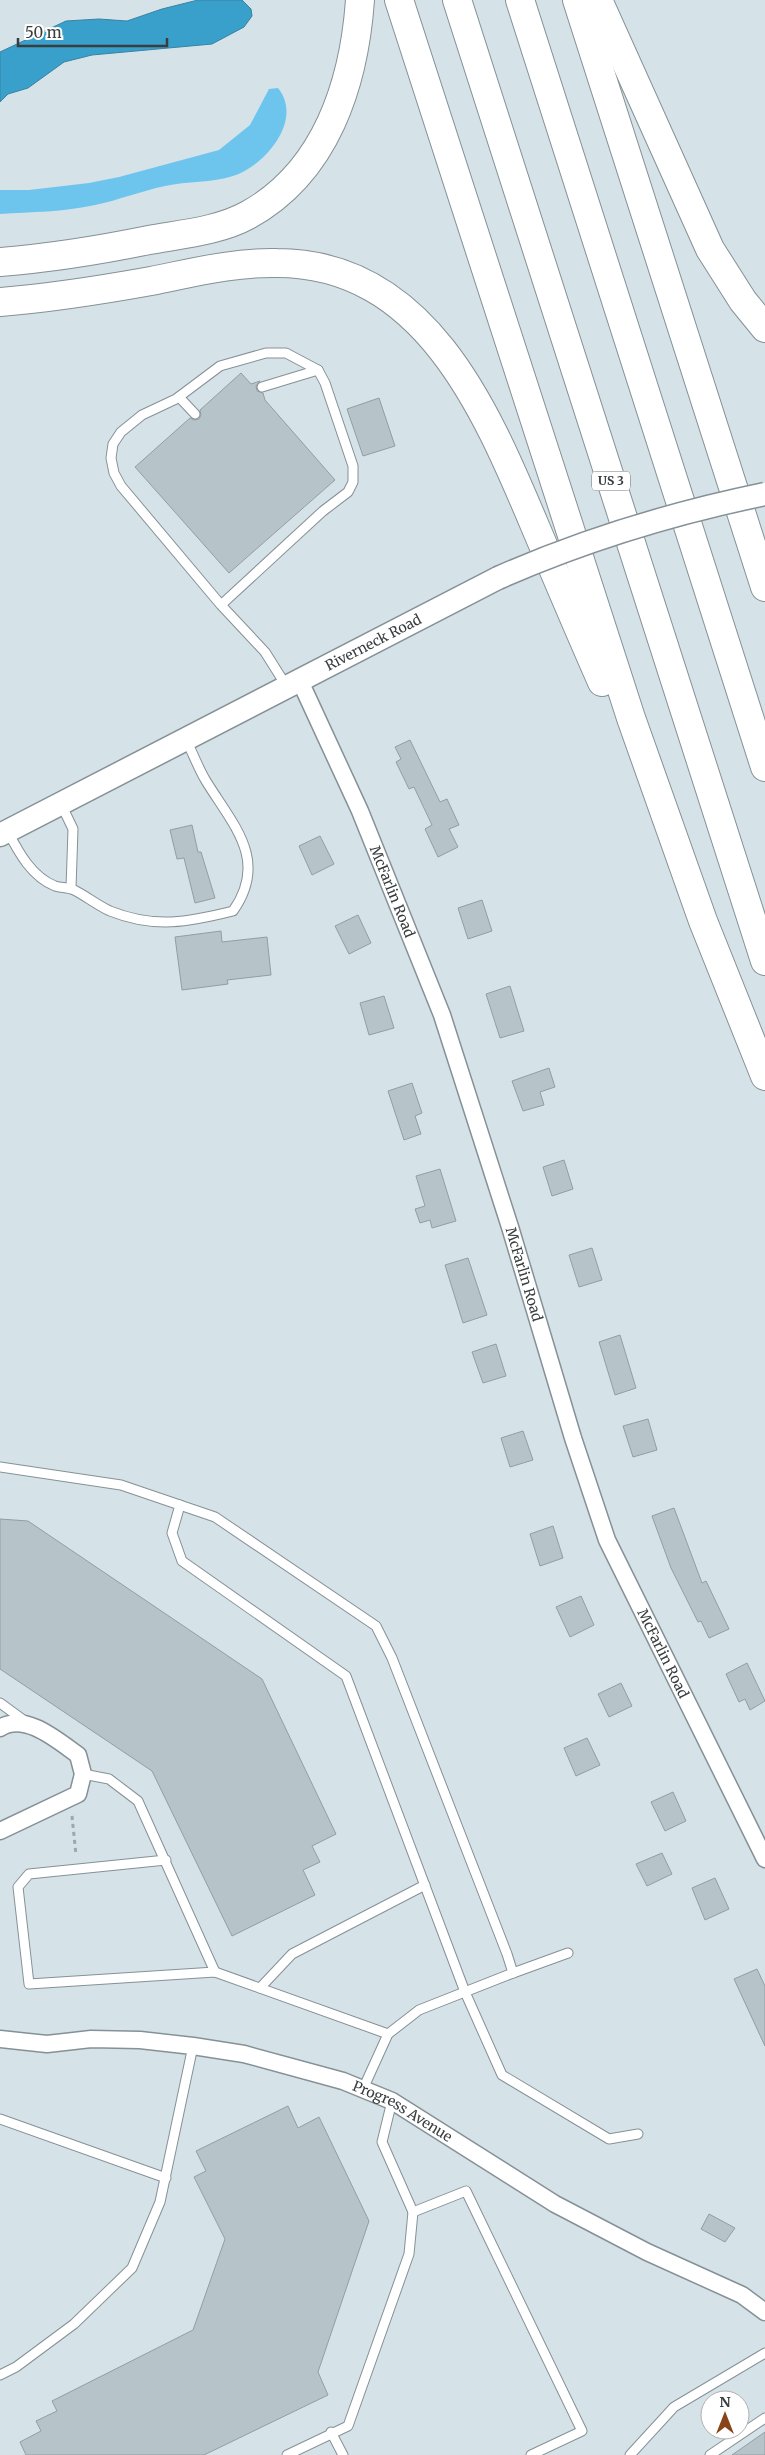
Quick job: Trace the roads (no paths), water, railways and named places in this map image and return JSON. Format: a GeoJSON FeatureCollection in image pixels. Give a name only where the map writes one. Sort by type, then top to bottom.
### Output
{"type":"FeatureCollection","features":[{"type":"Feature","properties":{"kind":"highway"},"geometry":{"type":"LineString","coordinates":[[0,262],[100,250],[207,228],[230,223],[263,205],[295,179],[309,163],[332,122],[349,73],[360,0]]}},
{"type":"Feature","properties":{"kind":"highway"},"geometry":{"type":"LineString","coordinates":[[399,0],[610,657],[703,921]]}},
{"type":"Feature","properties":{"kind":"highway","name":"US 3"},"geometry":{"type":"LineString","coordinates":[[457,0],[765,961]]}},
{"type":"Feature","properties":{"kind":"highway"},"geometry":{"type":"LineString","coordinates":[[520,0],[765,768]]}},
{"type":"Feature","properties":{"kind":"highway"},"geometry":{"type":"LineString","coordinates":[[577,0],[765,587]]}},
{"type":"Feature","properties":{"kind":"highway"},"geometry":{"type":"LineString","coordinates":[[598,0],[710,249],[738,293],[765,328]]}},
{"type":"Feature","properties":{"kind":"highway"},"geometry":{"type":"LineString","coordinates":[[0,302],[94,291],[234,266],[290,263],[326,269],[355,279],[374,288],[409,314],[443,350],[461,374],[502,449],[703,921],[765,1076]]}},
{"type":"Feature","properties":{"kind":"main road","name":"Riverneck Road"},"geometry":{"type":"LineString","coordinates":[[4,833],[498,578],[564,550],[616,532],[679,514],[765,494]]}},
{"type":"Feature","properties":{"kind":"street","name":"McFarlin Road"},"geometry":{"type":"LineString","coordinates":[[294,684],[360,811],[442,1015],[510,1227],[572,1438],[607,1540],[765,1860]]}},
{"type":"Feature","properties":{"kind":"street"},"geometry":{"type":"LineString","coordinates":[[0,1728],[8,1724],[28,1724],[78,1755],[83,1774],[78,1794],[0,1831]]}},
{"type":"Feature","properties":{"kind":"street","name":"Progress Avenue"},"geometry":{"type":"LineString","coordinates":[[0,2039],[19,2043],[47,2044],[90,2039],[140,2040],[194,2046],[254,2056],[343,2081],[392,2101],[555,2204],[647,2252],[742,2295],[765,2312]]}},
{"type":"Feature","properties":{"kind":"lane"},"geometry":{"type":"LineString","coordinates":[[221,605],[323,511],[348,492],[353,482],[353,466],[325,383],[318,370],[286,354],[266,353],[220,366],[179,397],[142,414],[127,427],[113,444],[111,458],[114,473],[121,486],[221,605],[294,684]]}},
{"type":"Feature","properties":{"kind":"lane"},"geometry":{"type":"LineString","coordinates":[[262,387],[318,370]]}},
{"type":"Feature","properties":{"kind":"lane"},"geometry":{"type":"LineString","coordinates":[[179,397],[195,414]]}},
{"type":"Feature","properties":{"kind":"lane"},"geometry":{"type":"LineString","coordinates":[[4,833],[42,878],[56,887],[71,888],[110,910],[150,922],[189,922],[233,912],[244,896],[249,878],[245,848],[241,834],[207,782],[186,740]]}},
{"type":"Feature","properties":{"kind":"lane"},"geometry":{"type":"LineString","coordinates":[[61,804],[73,829],[71,888]]}},
{"type":"Feature","properties":{"kind":"lane"},"geometry":{"type":"LineString","coordinates":[[0,1467],[121,1485],[216,1517],[376,1626],[392,1658],[507,1954],[512,1973]]}},
{"type":"Feature","properties":{"kind":"lane"},"geometry":{"type":"LineString","coordinates":[[180,1505],[172,1533],[182,1561],[346,1676],[465,1992],[502,2075],[609,2140],[638,2134]]}},
{"type":"Feature","properties":{"kind":"lane"},"geometry":{"type":"LineString","coordinates":[[0,1703],[28,1724]]}},
{"type":"Feature","properties":{"kind":"lane"},"geometry":{"type":"LineString","coordinates":[[83,1774],[109,1779],[138,1801],[215,1972]]}},
{"type":"Feature","properties":{"kind":"lane"},"geometry":{"type":"LineString","coordinates":[[166,1860],[30,1874],[18,1887],[29,1984],[215,1972],[388,2034]]}},
{"type":"Feature","properties":{"kind":"lane"},"geometry":{"type":"LineString","coordinates":[[260,1988],[292,1954],[425,1885]]}},
{"type":"Feature","properties":{"kind":"lane"},"geometry":{"type":"LineString","coordinates":[[363,2089],[388,2034],[419,2010],[568,1953]]}},
{"type":"Feature","properties":{"kind":"lane"},"geometry":{"type":"LineString","coordinates":[[2,2372],[74,2324],[132,2268],[160,2202],[194,2046]]}},
{"type":"Feature","properties":{"kind":"lane"},"geometry":{"type":"LineString","coordinates":[[287,2455],[331,2432],[348,2426],[409,2254],[413,2212],[382,2142],[392,2101]]}},
{"type":"Feature","properties":{"kind":"lane"},"geometry":{"type":"LineString","coordinates":[[0,2119],[166,2178]]}},
{"type":"Feature","properties":{"kind":"lane"},"geometry":{"type":"LineString","coordinates":[[413,2212],[466,2191],[471,2200],[582,2431],[532,2455]]}},
{"type":"Feature","properties":{"kind":"lane"},"geometry":{"type":"LineString","coordinates":[[630,2455],[674,2407],[765,2353]]}},
{"type":"Feature","properties":{"kind":"lane"},"geometry":{"type":"LineString","coordinates":[[710,2455],[765,2418]]}},
{"type":"Feature","properties":{"kind":"lane"},"geometry":{"type":"LineString","coordinates":[[331,2432],[343,2455]]}}]}
